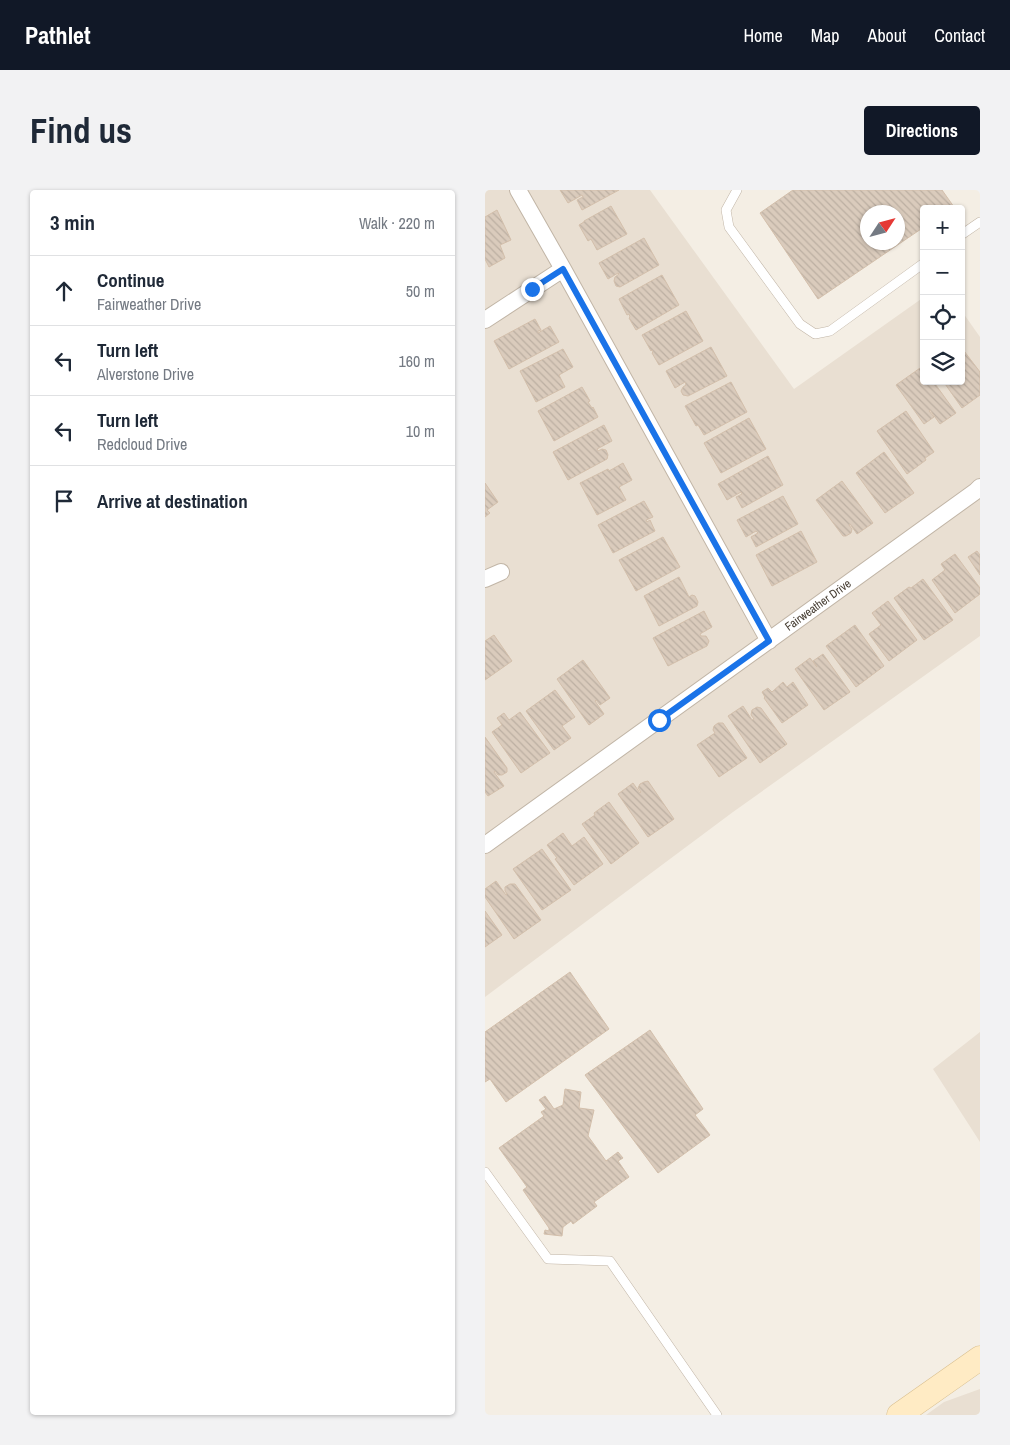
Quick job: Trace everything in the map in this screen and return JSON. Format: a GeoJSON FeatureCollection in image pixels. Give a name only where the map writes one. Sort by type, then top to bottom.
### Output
{"type":"FeatureCollection","features":[{"type":"Feature","properties":{"kind":"street"},"geometry":{"type":"LineString","coordinates":[[518,190],[769,641]]}},
{"type":"Feature","properties":{"kind":"street"},"geometry":{"type":"LineString","coordinates":[[485,320],[563,269]]}},
{"type":"Feature","properties":{"kind":"street","name":"Fairweather Drive"},"geometry":{"type":"LineString","coordinates":[[485,845],[976,492],[980,487]]}},
{"type":"Feature","properties":{"kind":"street"},"geometry":{"type":"LineString","coordinates":[[485,579],[501,572]]}},
{"type":"Feature","properties":{"kind":"street"},"geometry":{"type":"LineString","coordinates":[[899,1415],[980,1358]]}},
{"type":"Feature","properties":{"kind":"lane"},"geometry":{"type":"LineString","coordinates":[[737,190],[727,210],[729,227],[800,324],[815,334],[830,331],[920,266]]}},
{"type":"Feature","properties":{"kind":"lane"},"geometry":{"type":"LineString","coordinates":[[965,232],[980,222]]}},
{"type":"Feature","properties":{"kind":"lane"},"geometry":{"type":"LineString","coordinates":[[485,1172],[548,1259],[610,1262],[717,1415]]}},
{"type":"Feature","properties":{"kind":"shaded area"},"geometry":{"type":"Polygon","coordinates":[[[485,190],[650,190],[794,389],[920,300],[920,385],[965,385],[965,316],[980,337],[980,636],[733,812],[485,997],[485,190]]]}},
{"type":"Feature","properties":{"kind":"shaded area"},"geometry":{"type":"Polygon","coordinates":[[[980,1032],[980,1142],[933,1069],[980,1032]]]}},
{"type":"Feature","properties":{"kind":"shaded area"},"geometry":{"type":"Polygon","coordinates":[[[980,1389],[980,1415],[926,1415],[944,1402],[980,1389]]]}},
{"type":"Feature","properties":{"kind":"building"},"geometry":{"type":"Polygon","coordinates":[[[560,190],[619,190],[582,210],[577,200],[583,197],[582,195],[568,203],[560,190]]]}},
{"type":"Feature","properties":{"kind":"building"},"geometry":{"type":"Polygon","coordinates":[[[793,190],[942,190],[953,205],[920,205],[920,230],[905,240],[905,205],[860,205],[860,250],[890,250],[818,299],[760,213],[793,190]]]}},
{"type":"Feature","properties":{"kind":"building"},"geometry":{"type":"Polygon","coordinates":[[[611,206],[627,234],[597,250],[591,239],[588,241],[579,225],[611,206]]]}},
{"type":"Feature","properties":{"kind":"building"},"geometry":{"type":"Polygon","coordinates":[[[497,210],[511,240],[500,245],[505,258],[489,267],[485,259],[485,217],[497,210]]]}},
{"type":"Feature","properties":{"kind":"building"},"geometry":{"type":"Polygon","coordinates":[[[644,238],[659,265],[620,287],[616,286],[615,277],[619,274],[608,279],[599,263],[644,238]]]}},
{"type":"Feature","properties":{"kind":"building"},"geometry":{"type":"Polygon","coordinates":[[[662,275],[679,305],[636,330],[629,318],[629,314],[627,315],[619,299],[662,275]]]}},
{"type":"Feature","properties":{"kind":"building"},"geometry":{"type":"Polygon","coordinates":[[[686,311],[703,341],[659,365],[642,335],[686,311]]]}},
{"type":"Feature","properties":{"kind":"building"},"geometry":{"type":"Polygon","coordinates":[[[535,319],[541,330],[538,333],[550,326],[559,342],[509,369],[494,341],[535,319]]]}},
{"type":"Feature","properties":{"kind":"building"},"geometry":{"type":"Polygon","coordinates":[[[711,347],[727,376],[688,396],[683,395],[681,391],[686,385],[685,382],[675,388],[666,371],[711,347]]]}},
{"type":"Feature","properties":{"kind":"building"},"geometry":{"type":"Polygon","coordinates":[[[563,349],[573,367],[559,375],[565,387],[536,402],[520,371],[563,349]]]}},
{"type":"Feature","properties":{"kind":"building"},"geometry":{"type":"Polygon","coordinates":[[[965,352],[980,372],[980,395],[962,408],[946,385],[965,385],[965,352]]]}},
{"type":"Feature","properties":{"kind":"building"},"geometry":{"type":"Polygon","coordinates":[[[920,368],[920,385],[936,385],[956,413],[940,424],[930,410],[934,417],[924,424],[896,385],[920,368]]]}},
{"type":"Feature","properties":{"kind":"building"},"geometry":{"type":"Polygon","coordinates":[[[731,382],[747,412],[704,435],[698,425],[696,426],[685,406],[731,382]]]}},
{"type":"Feature","properties":{"kind":"building"},"geometry":{"type":"Polygon","coordinates":[[[582,387],[590,401],[588,402],[598,417],[554,441],[538,411],[582,387]]]}},
{"type":"Feature","properties":{"kind":"building"},"geometry":{"type":"Polygon","coordinates":[[[906,411],[934,452],[907,474],[877,431],[906,411]]]}},
{"type":"Feature","properties":{"kind":"building"},"geometry":{"type":"Polygon","coordinates":[[[749,418],[766,449],[721,473],[704,443],[749,418]]]}},
{"type":"Feature","properties":{"kind":"building"},"geometry":{"type":"Polygon","coordinates":[[[604,425],[612,441],[597,449],[598,451],[606,450],[607,459],[568,480],[553,452],[604,425]]]}},
{"type":"Feature","properties":{"kind":"building"},"geometry":{"type":"Polygon","coordinates":[[[884,452],[914,493],[885,513],[856,473],[884,452]]]}},
{"type":"Feature","properties":{"kind":"building"},"geometry":{"type":"Polygon","coordinates":[[[768,456],[783,485],[742,508],[736,497],[742,494],[741,492],[727,500],[718,484],[768,456]]]}},
{"type":"Feature","properties":{"kind":"building"},"geometry":{"type":"Polygon","coordinates":[[[623,463],[632,480],[619,487],[626,500],[597,515],[580,483],[623,463]]]}},
{"type":"Feature","properties":{"kind":"building"},"geometry":{"type":"Polygon","coordinates":[[[842,481],[873,523],[857,534],[850,524],[851,533],[846,536],[843,536],[816,500],[842,481]]]}},
{"type":"Feature","properties":{"kind":"building"},"geometry":{"type":"Polygon","coordinates":[[[485,483],[498,502],[487,510],[490,513],[485,517],[485,483]]]}},
{"type":"Feature","properties":{"kind":"building"},"geometry":{"type":"Polygon","coordinates":[[[783,496],[798,524],[756,547],[751,537],[758,533],[756,531],[746,537],[737,520],[783,496]]]}},
{"type":"Feature","properties":{"kind":"building"},"geometry":{"type":"Polygon","coordinates":[[[644,501],[653,517],[646,520],[647,522],[650,520],[655,531],[613,553],[598,525],[644,501]]]}},
{"type":"Feature","properties":{"kind":"building"},"geometry":{"type":"Polygon","coordinates":[[[801,531],[817,562],[772,586],[756,555],[801,531]]]}},
{"type":"Feature","properties":{"kind":"building"},"geometry":{"type":"Polygon","coordinates":[[[663,537],[680,567],[636,591],[619,560],[663,537]]]}},
{"type":"Feature","properties":{"kind":"building"},"geometry":{"type":"Polygon","coordinates":[[[977,551],[980,555],[980,575],[968,557],[977,551]]]}},
{"type":"Feature","properties":{"kind":"building"},"geometry":{"type":"Polygon","coordinates":[[[955,554],[980,588],[980,594],[955,613],[932,580],[945,570],[941,564],[955,554]]]}},
{"type":"Feature","properties":{"kind":"building"},"geometry":{"type":"Polygon","coordinates":[[[679,577],[689,597],[695,596],[698,602],[697,606],[659,626],[644,596],[679,577]]]}},
{"type":"Feature","properties":{"kind":"building"},"geometry":{"type":"Polygon","coordinates":[[[923,579],[953,620],[924,640],[894,598],[923,579]]]}},
{"type":"Feature","properties":{"kind":"building"},"geometry":{"type":"Polygon","coordinates":[[[888,601],[917,640],[889,661],[869,634],[881,625],[872,613],[888,601]]]}},
{"type":"Feature","properties":{"kind":"building"},"geometry":{"type":"Polygon","coordinates":[[[704,611],[712,627],[700,634],[701,636],[706,636],[709,641],[707,646],[668,666],[653,638],[704,611]]]}},
{"type":"Feature","properties":{"kind":"building"},"geometry":{"type":"Polygon","coordinates":[[[855,625],[884,666],[856,687],[826,646],[855,625]]]}},
{"type":"Feature","properties":{"kind":"building"},"geometry":{"type":"Polygon","coordinates":[[[494,635],[512,661],[485,680],[485,641],[494,635]]]}},
{"type":"Feature","properties":{"kind":"building"},"geometry":{"type":"Polygon","coordinates":[[[823,654],[850,692],[824,710],[795,669],[810,658],[817,667],[813,661],[823,654]]]}},
{"type":"Feature","properties":{"kind":"building"},"geometry":{"type":"Polygon","coordinates":[[[583,660],[610,698],[600,705],[595,701],[604,714],[589,725],[557,679],[583,660]]]}},
{"type":"Feature","properties":{"kind":"building"},"geometry":{"type":"Polygon","coordinates":[[[783,682],[787,687],[793,682],[808,705],[782,723],[764,698],[762,692],[768,688],[772,692],[783,682]]]}},
{"type":"Feature","properties":{"kind":"building"},"geometry":{"type":"Polygon","coordinates":[[[555,690],[575,717],[562,726],[571,738],[554,750],[526,711],[555,690]]]}},
{"type":"Feature","properties":{"kind":"building"},"geometry":{"type":"Polygon","coordinates":[[[743,706],[752,720],[754,719],[751,715],[752,710],[757,707],[761,708],[787,744],[760,763],[728,716],[743,706]]]}},
{"type":"Feature","properties":{"kind":"building"},"geometry":{"type":"Polygon","coordinates":[[[520,712],[550,753],[521,773],[492,732],[502,725],[497,718],[504,713],[509,720],[520,712]]]}},
{"type":"Feature","properties":{"kind":"building"},"geometry":{"type":"Polygon","coordinates":[[[718,723],[723,723],[747,758],[719,777],[697,745],[715,733],[713,730],[714,726],[718,723]]]}},
{"type":"Feature","properties":{"kind":"building"},"geometry":{"type":"Polygon","coordinates":[[[485,737],[507,768],[507,772],[502,775],[494,772],[504,786],[488,796],[485,792],[485,737]]]}},
{"type":"Feature","properties":{"kind":"building"},"geometry":{"type":"Polygon","coordinates":[[[648,781],[674,819],[648,837],[618,794],[633,783],[640,793],[638,788],[640,784],[648,781]]]}},
{"type":"Feature","properties":{"kind":"building"},"geometry":{"type":"Polygon","coordinates":[[[609,802],[639,843],[611,864],[582,824],[609,802]]]}},
{"type":"Feature","properties":{"kind":"building"},"geometry":{"type":"Polygon","coordinates":[[[563,833],[572,846],[584,837],[603,864],[574,885],[547,845],[563,833]]]}},
{"type":"Feature","properties":{"kind":"building"},"geometry":{"type":"Polygon","coordinates":[[[542,849],[571,890],[542,910],[513,869],[542,849]]]}},
{"type":"Feature","properties":{"kind":"building"},"geometry":{"type":"Polygon","coordinates":[[[496,881],[506,895],[505,887],[515,884],[541,920],[514,939],[485,897],[485,889],[496,881]]]}},
{"type":"Feature","properties":{"kind":"building"},"geometry":{"type":"Polygon","coordinates":[[[485,911],[502,935],[485,947],[485,911]]]}},
{"type":"Feature","properties":{"kind":"building"},"geometry":{"type":"Polygon","coordinates":[[[570,972],[609,1029],[506,1102],[490,1079],[485,1082],[485,1032],[570,972]]]}},
{"type":"Feature","properties":{"kind":"building"},"geometry":{"type":"Polygon","coordinates":[[[650,1030],[703,1109],[695,1115],[710,1135],[658,1173],[585,1075],[650,1030]]]}},
{"type":"Feature","properties":{"kind":"building"},"geometry":{"type":"Polygon","coordinates":[[[565,1089],[581,1092],[579,1108],[594,1110],[588,1136],[606,1161],[618,1152],[623,1158],[618,1161],[629,1177],[594,1202],[597,1206],[573,1224],[571,1221],[563,1227],[562,1236],[544,1234],[545,1230],[549,1231],[549,1228],[523,1190],[527,1187],[499,1148],[544,1116],[541,1112],[546,1109],[539,1100],[545,1096],[554,1109],[563,1105],[565,1089]]]}},
{"type":"Feature","properties":{"kind":"route"},"geometry":{"type":"LineString","coordinates":[[532,289],[563,269],[769,641],[659,720]]}}]}
